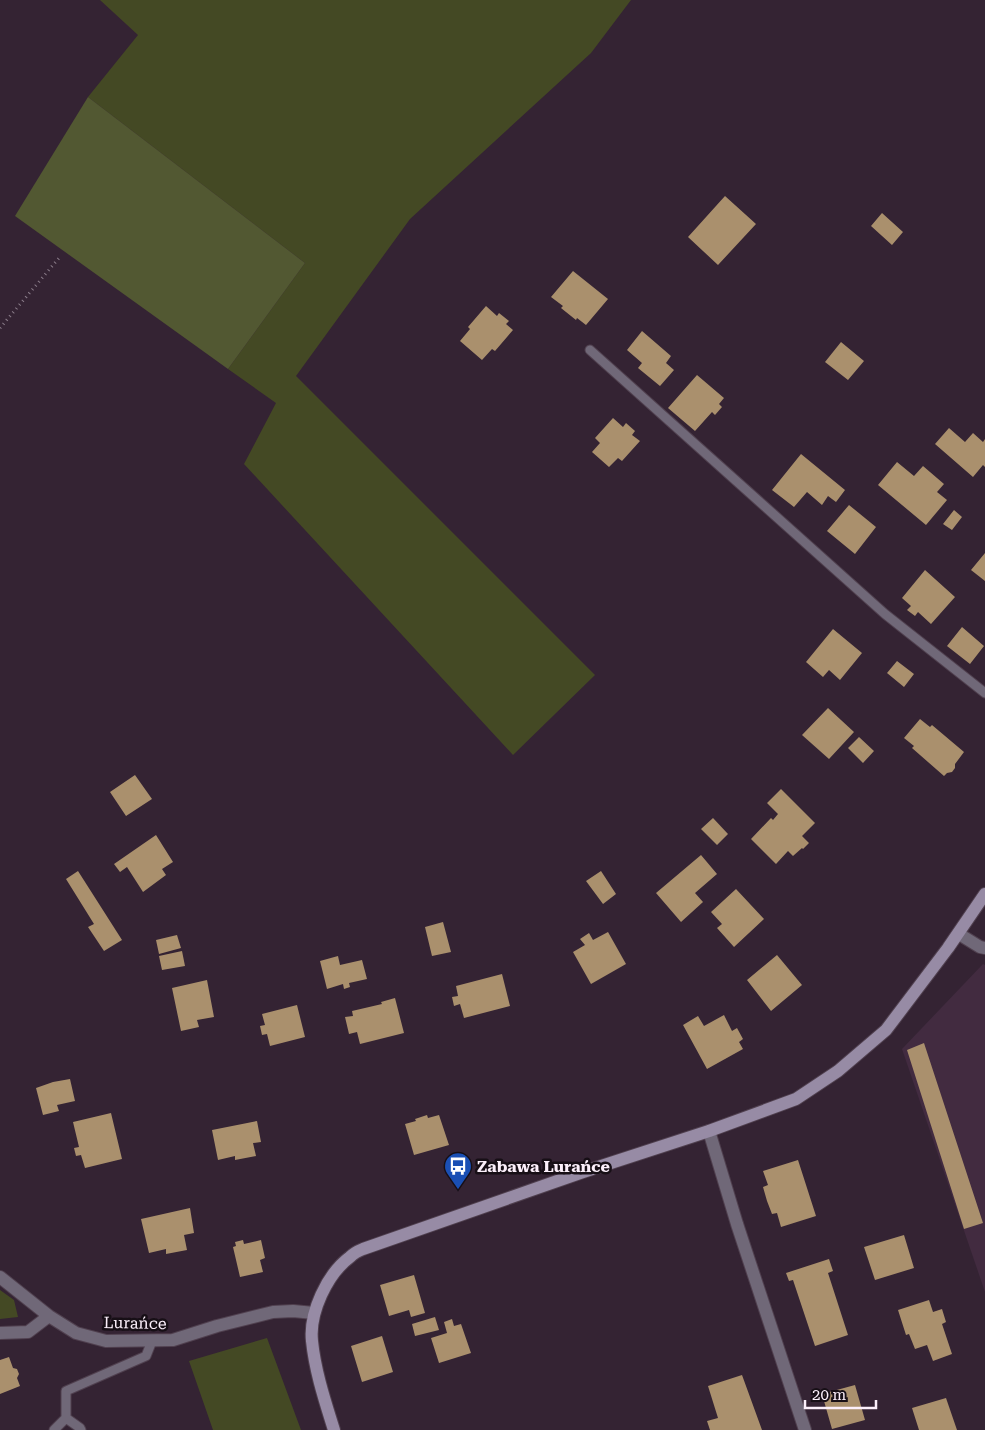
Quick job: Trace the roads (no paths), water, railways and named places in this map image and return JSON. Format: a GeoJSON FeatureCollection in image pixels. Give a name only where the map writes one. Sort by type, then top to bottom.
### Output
{"type":"FeatureCollection","features":[{"type":"Feature","properties":{"kind":"street"},"geometry":{"type":"LineString","coordinates":[[334,1430],[315,1362],[311,1339],[314,1313],[324,1288],[333,1274],[349,1257],[363,1249],[583,1172],[709,1131],[796,1098],[838,1071],[886,1030],[959,934],[985,894]]}},
{"type":"Feature","properties":{"kind":"street"},"geometry":{"type":"LineString","coordinates":[[959,934],[985,948]]}},
{"type":"Feature","properties":{"kind":"street"},"geometry":{"type":"LineString","coordinates":[[709,1131],[737,1224],[805,1430]]}},
{"type":"Feature","properties":{"kind":"street","name":"Lurańce"},"geometry":{"type":"LineString","coordinates":[[0,1276],[49,1316],[76,1332],[106,1341],[173,1340],[217,1326],[273,1312],[314,1313]]}},
{"type":"Feature","properties":{"kind":"street"},"geometry":{"type":"LineString","coordinates":[[0,1333],[28,1332],[49,1316]]}},
{"type":"Feature","properties":{"kind":"lane"},"geometry":{"type":"LineString","coordinates":[[590,350],[885,614],[985,693]]}},
{"type":"Feature","properties":{"kind":"lane"},"geometry":{"type":"LineString","coordinates":[[54,1430],[66,1418],[66,1391],[146,1356],[152,1341]]}},
{"type":"Feature","properties":{"kind":"lane"},"geometry":{"type":"LineString","coordinates":[[66,1418],[81,1430]]}},
{"type":"Feature","properties":{"kind":"place","name":"Zabawa Lurańce"},"geometry":{"type":"Point","coordinates":[458,1190]}}]}
